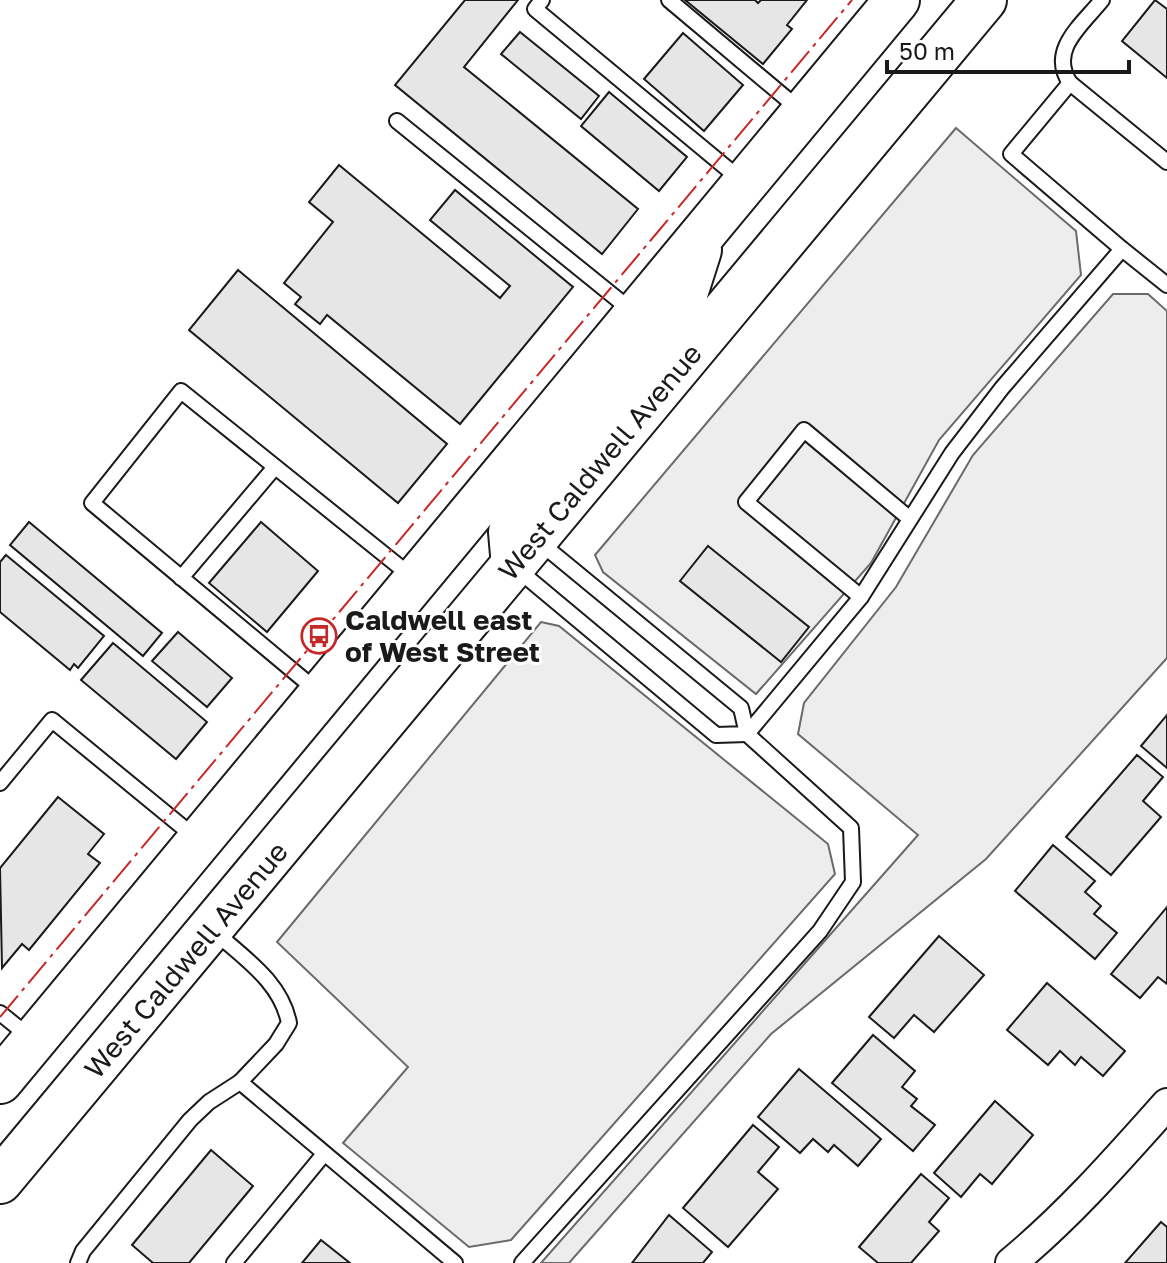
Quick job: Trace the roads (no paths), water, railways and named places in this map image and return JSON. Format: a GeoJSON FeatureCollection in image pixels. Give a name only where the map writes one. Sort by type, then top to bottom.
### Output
{"type":"FeatureCollection","features":[{"type":"Feature","properties":{"kind":"main road"},"geometry":{"type":"LineString","coordinates":[[0,1081],[897,0]]}},
{"type":"Feature","properties":{"kind":"main road","name":"West Caldwell Avenue"},"geometry":{"type":"LineString","coordinates":[[0,1181],[984,0]]}},
{"type":"Feature","properties":{"kind":"main road"},"geometry":{"type":"LineString","coordinates":[[525,553],[511,532],[519,508],[679,313],[704,234]]}},
{"type":"Feature","properties":{"kind":"street"},"geometry":{"type":"LineString","coordinates":[[1011,1263],[1095,1184],[1167,1104]]}},
{"type":"Feature","properties":{"kind":"lane"},"geometry":{"type":"LineString","coordinates":[[542,0],[535,9],[745,182]]}},
{"type":"Feature","properties":{"kind":"lane"},"geometry":{"type":"LineString","coordinates":[[669,0],[803,112]]}},
{"type":"Feature","properties":{"kind":"lane"},"geometry":{"type":"LineString","coordinates":[[1102,0],[1069,41],[1061,58],[1070,83],[1167,162]]}},
{"type":"Feature","properties":{"kind":"lane"},"geometry":{"type":"LineString","coordinates":[[1070,83],[1011,154],[1167,285]]}},
{"type":"Feature","properties":{"kind":"lane"},"geometry":{"type":"LineString","coordinates":[[397,121],[636,314]]}},
{"type":"Feature","properties":{"kind":"lane"},"geometry":{"type":"LineString","coordinates":[[525,553],[716,735],[747,734],[861,597],[952,453],[1002,388],[1122,249]]}},
{"type":"Feature","properties":{"kind":"lane"},"geometry":{"type":"LineString","coordinates":[[320,693],[92,503],[181,391],[414,579]]}},
{"type":"Feature","properties":{"kind":"lane"},"geometry":{"type":"LineString","coordinates":[[861,597],[746,502],[804,430],[910,519]]}},
{"type":"Feature","properties":{"kind":"lane"},"geometry":{"type":"LineString","coordinates":[[181,578],[275,467]]}},
{"type":"Feature","properties":{"kind":"lane"},"geometry":{"type":"LineString","coordinates":[[522,1263],[820,931],[853,882],[851,828],[747,734],[741,708],[525,553]]}},
{"type":"Feature","properties":{"kind":"lane"},"geometry":{"type":"LineString","coordinates":[[0,783],[52,720],[200,841]]}},
{"type":"Feature","properties":{"kind":"lane"},"geometry":{"type":"LineString","coordinates":[[78,1263],[83,1251],[190,1120],[209,1102],[240,1082],[276,1044],[289,1023],[287,1010],[272,983],[212,929]]}},
{"type":"Feature","properties":{"kind":"lane"},"geometry":{"type":"LineString","coordinates":[[0,1013],[34,1041]]}},
{"type":"Feature","properties":{"kind":"lane"},"geometry":{"type":"LineString","coordinates":[[240,1082],[455,1263]]}},
{"type":"Feature","properties":{"kind":"lane"},"geometry":{"type":"LineString","coordinates":[[234,1263],[324,1154]]}},
{"type":"Feature","properties":{"kind":"place","name":"Caldwell east of West Street"},"geometry":{"type":"Point","coordinates":[319,636]}}]}
